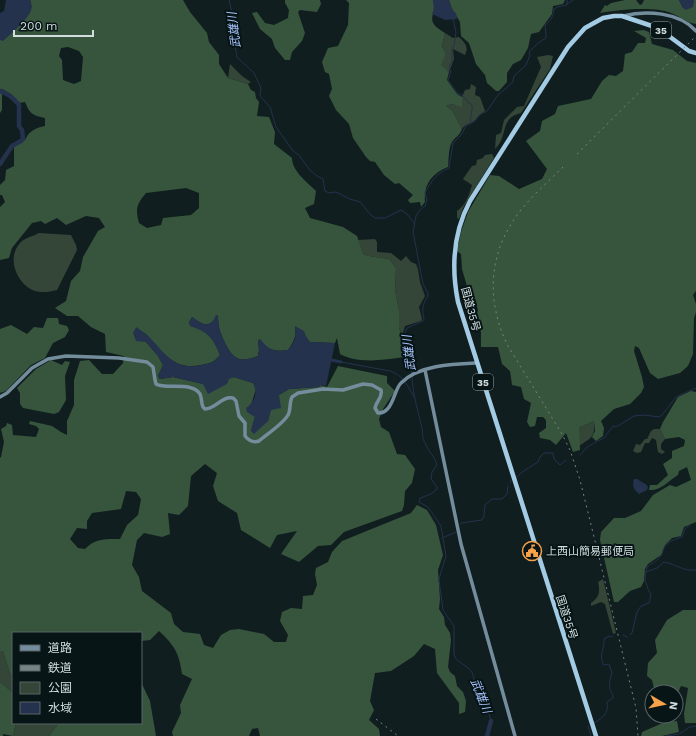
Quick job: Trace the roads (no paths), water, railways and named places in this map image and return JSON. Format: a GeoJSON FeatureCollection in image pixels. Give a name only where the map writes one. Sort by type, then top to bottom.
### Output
{"type":"FeatureCollection","features":[{"type":"Feature","properties":{"kind":"highway","name":"国道35号"},"geometry":{"type":"LineString","coordinates":[[596,736],[458,302],[454,277],[456,241],[463,214],[470,201],[571,42],[585,28],[603,18],[622,16],[658,28],[689,51],[696,53]]}},
{"type":"Feature","properties":{"kind":"street","name":"35"},"geometry":{"type":"LineString","coordinates":[[622,16],[648,12],[663,14],[690,25],[696,31]]}},
{"type":"Feature","properties":{"kind":"street"},"geometry":{"type":"LineString","coordinates":[[0,397],[7,393],[32,368],[48,359],[66,356],[119,358],[147,362],[154,367],[156,384],[159,386],[172,385],[192,388],[200,395],[203,407],[205,409],[212,408],[224,398],[233,398],[236,401],[239,416],[245,424],[245,436],[250,441],[254,442],[259,441],[285,418],[289,411],[292,397],[298,393],[323,389],[343,390],[363,384],[372,385],[381,390],[381,396],[375,405],[375,408],[378,413],[382,413],[387,410],[396,395],[399,385],[416,373],[443,365],[477,363]]}},
{"type":"Feature","properties":{"kind":"street"},"geometry":{"type":"LineString","coordinates":[[424,370],[461,544],[515,736]]}},
{"type":"Feature","properties":{"kind":"water"},"geometry":{"type":"Polygon","coordinates":[[[6,0],[30,0],[31,10],[23,22],[3,41],[0,40],[0,13],[4,11],[6,0]]]}},
{"type":"Feature","properties":{"kind":"water"},"geometry":{"type":"Polygon","coordinates":[[[433,0],[449,0],[453,11],[456,13],[457,19],[445,20],[432,14],[434,10],[433,0]]]}},
{"type":"Feature","properties":{"kind":"water"},"geometry":{"type":"Polygon","coordinates":[[[679,0],[693,0],[693,7],[686,10],[683,8],[679,0]]]}},
{"type":"Feature","properties":{"kind":"water"},"geometry":{"type":"Polygon","coordinates":[[[216,315],[218,315],[218,323],[228,349],[234,356],[242,359],[258,356],[258,340],[260,339],[269,348],[279,351],[288,350],[292,345],[296,333],[295,326],[304,331],[310,342],[335,343],[326,386],[321,385],[319,387],[289,389],[279,395],[281,408],[271,410],[268,421],[254,434],[251,431],[255,417],[247,412],[246,408],[252,403],[255,397],[255,386],[253,383],[234,377],[229,379],[227,384],[208,394],[203,384],[173,377],[160,379],[158,376],[163,365],[158,356],[146,342],[136,341],[133,333],[136,327],[145,333],[166,355],[181,365],[202,365],[216,360],[220,355],[212,339],[206,333],[190,326],[189,322],[192,317],[199,322],[208,324],[214,320],[216,315]]]}},
{"type":"Feature","properties":{"kind":"water"},"geometry":{"type":"Polygon","coordinates":[[[634,479],[646,484],[648,487],[647,490],[639,494],[634,488],[634,479]]]}},
{"type":"Feature","properties":{"kind":"waterway","name":"武雄川"},"geometry":{"type":"LineString","coordinates":[[229,0],[235,17],[234,39],[237,57],[254,73],[261,88],[260,96],[270,107],[276,127],[293,151],[299,155],[309,169],[323,179],[325,191],[329,193],[336,192],[360,202],[375,218],[385,218],[401,210],[407,214],[414,223]]}},
{"type":"Feature","properties":{"kind":"waterway"},"geometry":{"type":"LineString","coordinates":[[412,374],[405,333],[407,328],[423,321],[423,307],[428,296],[423,284],[413,232],[416,216],[425,206],[427,200],[425,193],[435,178],[441,172],[449,168],[453,143],[461,135],[466,126],[475,121],[479,115],[487,111],[498,95],[513,82],[514,76],[526,65],[530,55],[529,52],[538,43],[546,38],[545,25],[549,22],[554,9],[567,5],[567,0]]}},
{"type":"Feature","properties":{"kind":"waterway"},"geometry":{"type":"LineString","coordinates":[[567,4],[573,0]]}},
{"type":"Feature","properties":{"kind":"waterway"},"geometry":{"type":"LineString","coordinates":[[453,19],[456,32],[454,46],[452,48],[452,61],[449,68],[451,72],[448,80],[457,93],[462,95],[472,105],[470,118],[471,123]]}},
{"type":"Feature","properties":{"kind":"waterway"},"geometry":{"type":"LineString","coordinates":[[0,91],[11,96],[19,105],[19,126],[22,130],[23,139],[12,146],[0,164]]}},
{"type":"Feature","properties":{"kind":"waterway"},"geometry":{"type":"LineString","coordinates":[[332,360],[341,362]]}},
{"type":"Feature","properties":{"kind":"waterway"},"geometry":{"type":"LineString","coordinates":[[341,362],[395,373],[405,381],[414,397]]}},
{"type":"Feature","properties":{"kind":"waterway","name":"武雄川"},"geometry":{"type":"LineString","coordinates":[[412,378],[423,439],[437,465],[432,472],[431,479],[437,489],[431,494],[420,498],[419,502],[428,507],[441,526],[446,556],[439,580],[443,610],[454,626],[454,654],[456,659],[472,672],[477,689],[485,700],[491,721]]}},
{"type":"Feature","properties":{"kind":"waterway"},"geometry":{"type":"LineString","coordinates":[[580,455],[588,447],[604,438],[613,426],[616,427],[634,416],[644,415],[659,417],[676,397],[696,388]]}},
{"type":"Feature","properties":{"kind":"waterway"},"geometry":{"type":"LineString","coordinates":[[516,478],[522,472],[538,462],[544,453],[553,453],[554,459],[560,465],[566,460]]}},
{"type":"Feature","properties":{"kind":"waterway"},"geometry":{"type":"LineString","coordinates":[[461,524],[482,520],[485,505],[492,499],[502,499],[507,494],[508,486]]}},
{"type":"Feature","properties":{"kind":"waterway"},"geometry":{"type":"LineString","coordinates":[[630,635],[632,633],[637,612],[641,606],[649,603],[651,594],[645,581],[649,565],[660,557],[664,548],[670,542],[682,537],[685,529],[690,525]]}},
{"type":"Feature","properties":{"kind":"waterway"},"geometry":{"type":"LineString","coordinates":[[442,538],[456,532]]}},
{"type":"Feature","properties":{"kind":"waterway"},"geometry":{"type":"LineString","coordinates":[[646,572],[657,568],[664,562],[684,569],[696,570]]}},
{"type":"Feature","properties":{"kind":"waterway"},"geometry":{"type":"LineString","coordinates":[[623,635],[627,637]]}},
{"type":"Feature","properties":{"kind":"waterway"},"geometry":{"type":"LineString","coordinates":[[594,723],[605,715],[607,702],[613,698],[610,690],[610,679],[612,673],[609,664],[604,665],[602,662],[604,639],[609,636],[613,637]]}},
{"type":"Feature","properties":{"kind":"waterway","name":"武雄川"},"geometry":{"type":"LineString","coordinates":[[487,736],[491,721]]}},
{"type":"Feature","properties":{"kind":"waterway"},"geometry":{"type":"LineString","coordinates":[[588,726],[591,736]]}},
{"type":"Feature","properties":{"kind":"waterway"},"geometry":{"type":"LineString","coordinates":[[666,736],[679,734],[690,727],[696,726]]}},
{"type":"Feature","properties":{"kind":"railway"},"geometry":{"type":"LineString","coordinates":[[577,154],[696,36]]}},
{"type":"Feature","properties":{"kind":"railway"},"geometry":{"type":"LineString","coordinates":[[563,167],[521,210],[510,226],[497,255],[493,286],[494,301],[497,317],[508,346],[562,434],[570,450],[580,480],[636,708],[638,736]]}},
{"type":"Feature","properties":{"kind":"railway"},"geometry":{"type":"LineString","coordinates":[[376,719],[398,736]]}},
{"type":"Feature","properties":{"kind":"place","name":"上西山簡易郵便局"},"geometry":{"type":"Point","coordinates":[532,551]}}]}
